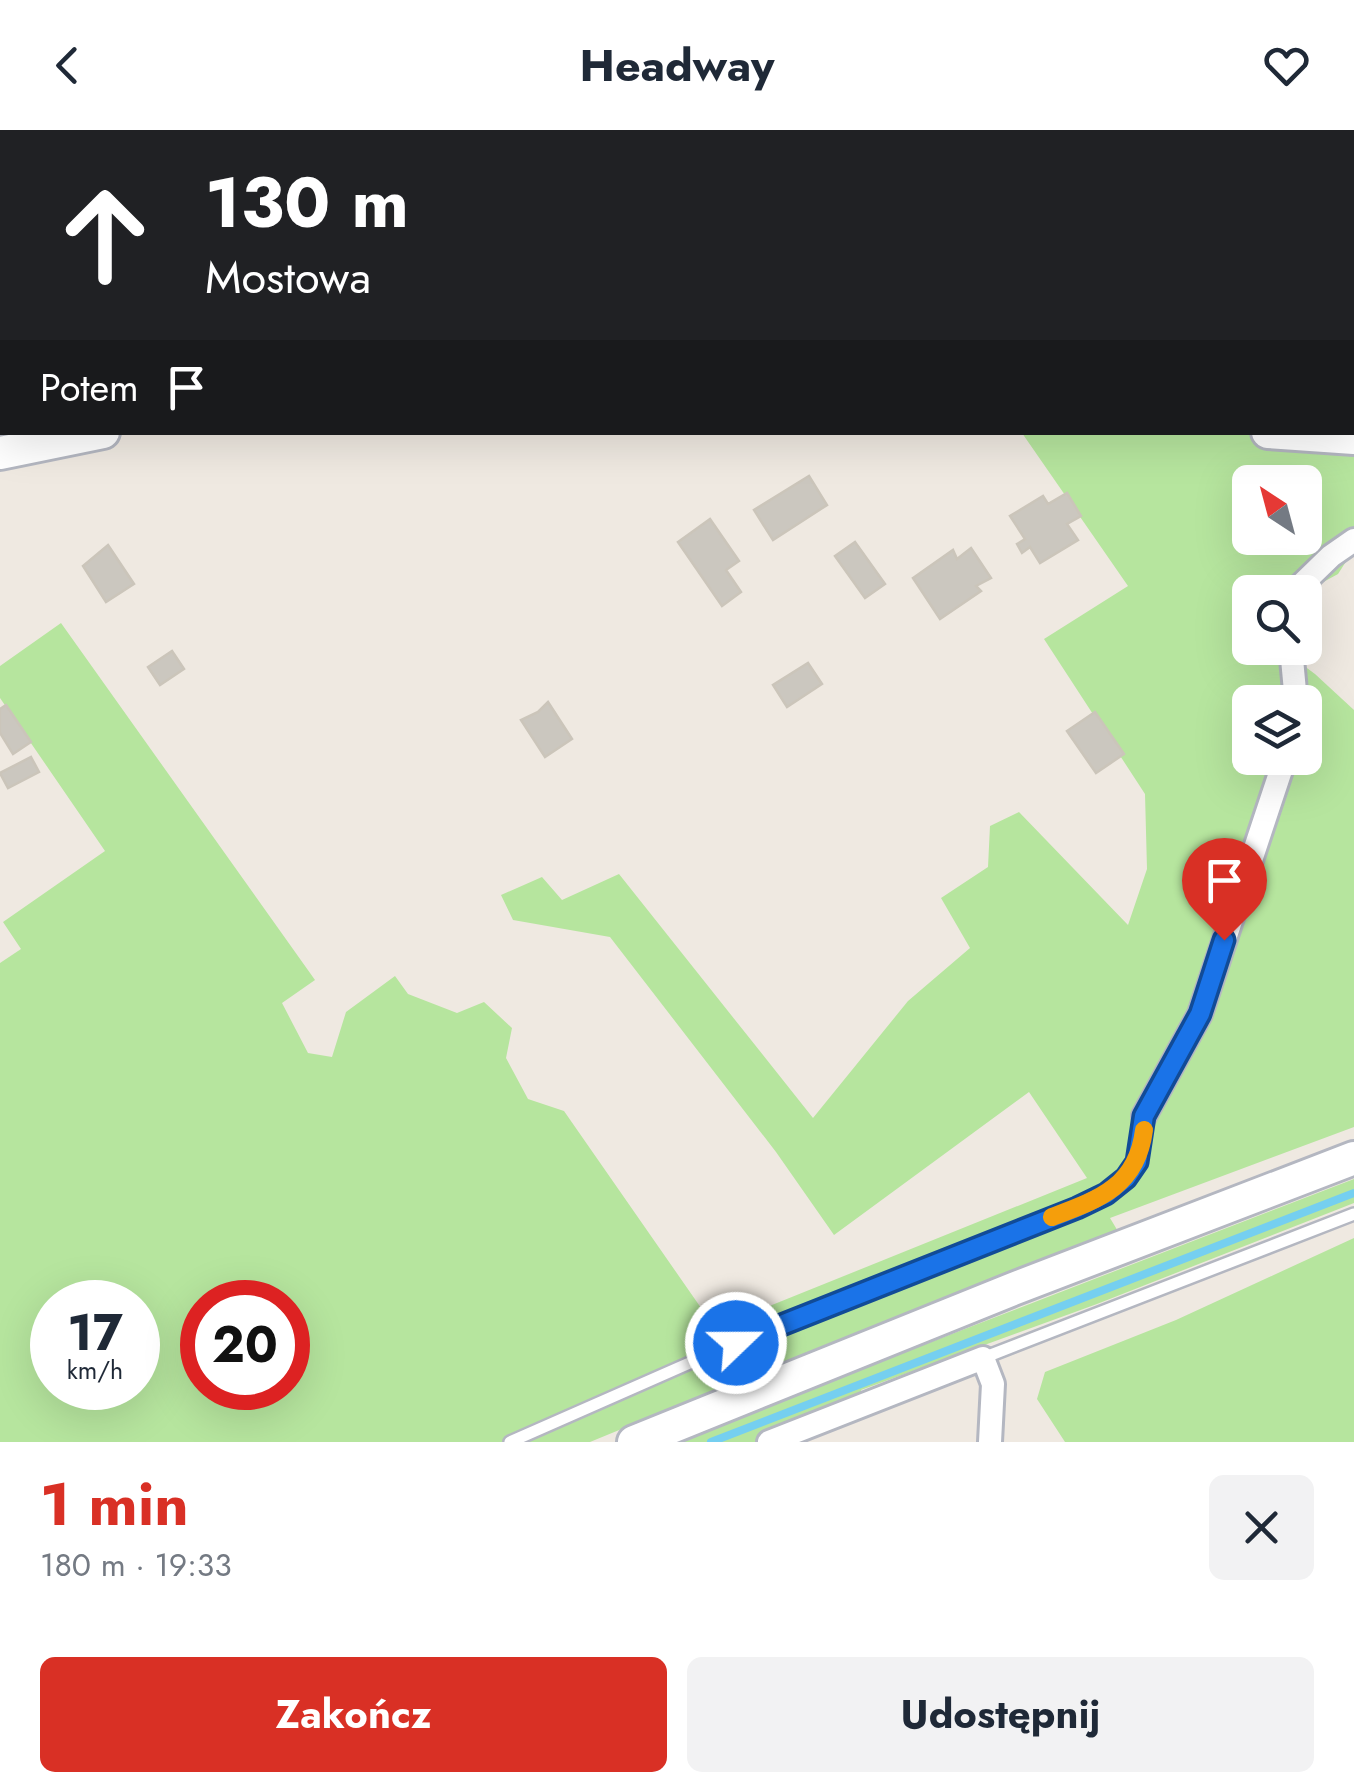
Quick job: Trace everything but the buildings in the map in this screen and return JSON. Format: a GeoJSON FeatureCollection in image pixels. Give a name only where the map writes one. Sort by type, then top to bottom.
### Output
{"type":"FeatureCollection","features":[{"type":"Feature","properties":{"kind":"main road"},"geometry":{"type":"LineString","coordinates":[[0,452],[88,435]]}},
{"type":"Feature","properties":{"kind":"main road"},"geometry":{"type":"LineString","coordinates":[[1311,435],[1354,438]]}},
{"type":"Feature","properties":{"kind":"main road"},"geometry":{"type":"LineString","coordinates":[[634,1442],[1354,1158]]}},
{"type":"Feature","properties":{"kind":"street"},"geometry":{"type":"LineString","coordinates":[[1312,575],[1354,540]]}},
{"type":"Feature","properties":{"kind":"street"},"geometry":{"type":"LineString","coordinates":[[1144,1116],[1200,1014],[1279,775]]}},
{"type":"Feature","properties":{"kind":"street"},"geometry":{"type":"LineString","coordinates":[[769,1442],[983,1358],[993,1384],[990,1442]]}},
{"type":"Feature","properties":{"kind":"lane"},"geometry":{"type":"LineString","coordinates":[[510,1442],[736,1343],[1106,1194],[1126,1178],[1137,1162],[1144,1116]]}},
{"type":"Feature","properties":{"kind":"lane"},"geometry":{"type":"LineString","coordinates":[[983,1358],[1354,1214]]}},
{"type":"Feature","properties":{"kind":"green space"},"geometry":{"type":"Polygon","coordinates":[[[1023,435],[1354,438],[1354,549],[1338,574],[1322,583],[1322,575],[1232,575],[1232,665],[1303,665],[1354,710],[1354,1127],[1110,1218],[1119,1233],[590,1442],[0,1442],[0,963],[21,949],[3,922],[105,851],[0,698],[0,666],[61,623],[315,980],[282,1003],[308,1053],[332,1057],[346,1012],[395,976],[408,994],[457,1013],[484,1002],[512,1028],[506,1058],[528,1099],[564,1111],[715,1328],[1087,1178],[1029,1092],[834,1235],[776,1152],[610,937],[513,920],[501,895],[542,877],[562,900],[619,874],[813,1118],[908,1001],[970,948],[941,898],[988,867],[990,826],[1019,812],[1128,925],[1147,869],[1145,794],[1044,639],[1128,586],[1023,435]]]}},
{"type":"Feature","properties":{"kind":"green space"},"geometry":{"type":"Polygon","coordinates":[[[1354,1179],[1354,1203],[1097,1304],[861,1390],[867,1416],[800,1442],[671,1442],[1354,1179]]]}},
{"type":"Feature","properties":{"kind":"green space"},"geometry":{"type":"Polygon","coordinates":[[[1354,1238],[1354,1442],[1065,1442],[1037,1399],[1045,1372],[1176,1320],[1354,1238]]]}},
{"type":"Feature","properties":{"kind":"waterway"},"geometry":{"type":"LineString","coordinates":[[711,1442],[1354,1193]]}},
{"type":"Feature","properties":{"kind":"slow traffic"},"geometry":{"type":"LineString","coordinates":[[1052,1217],[1106,1194],[1126,1178],[1137,1162],[1144,1130]]}},
{"type":"Feature","properties":{"kind":"route"},"geometry":{"type":"LineString","coordinates":[[736,1343],[1077,1208],[1106,1194],[1126,1178],[1142,1146],[1144,1116],[1200,1014],[1224,940]]}}]}
